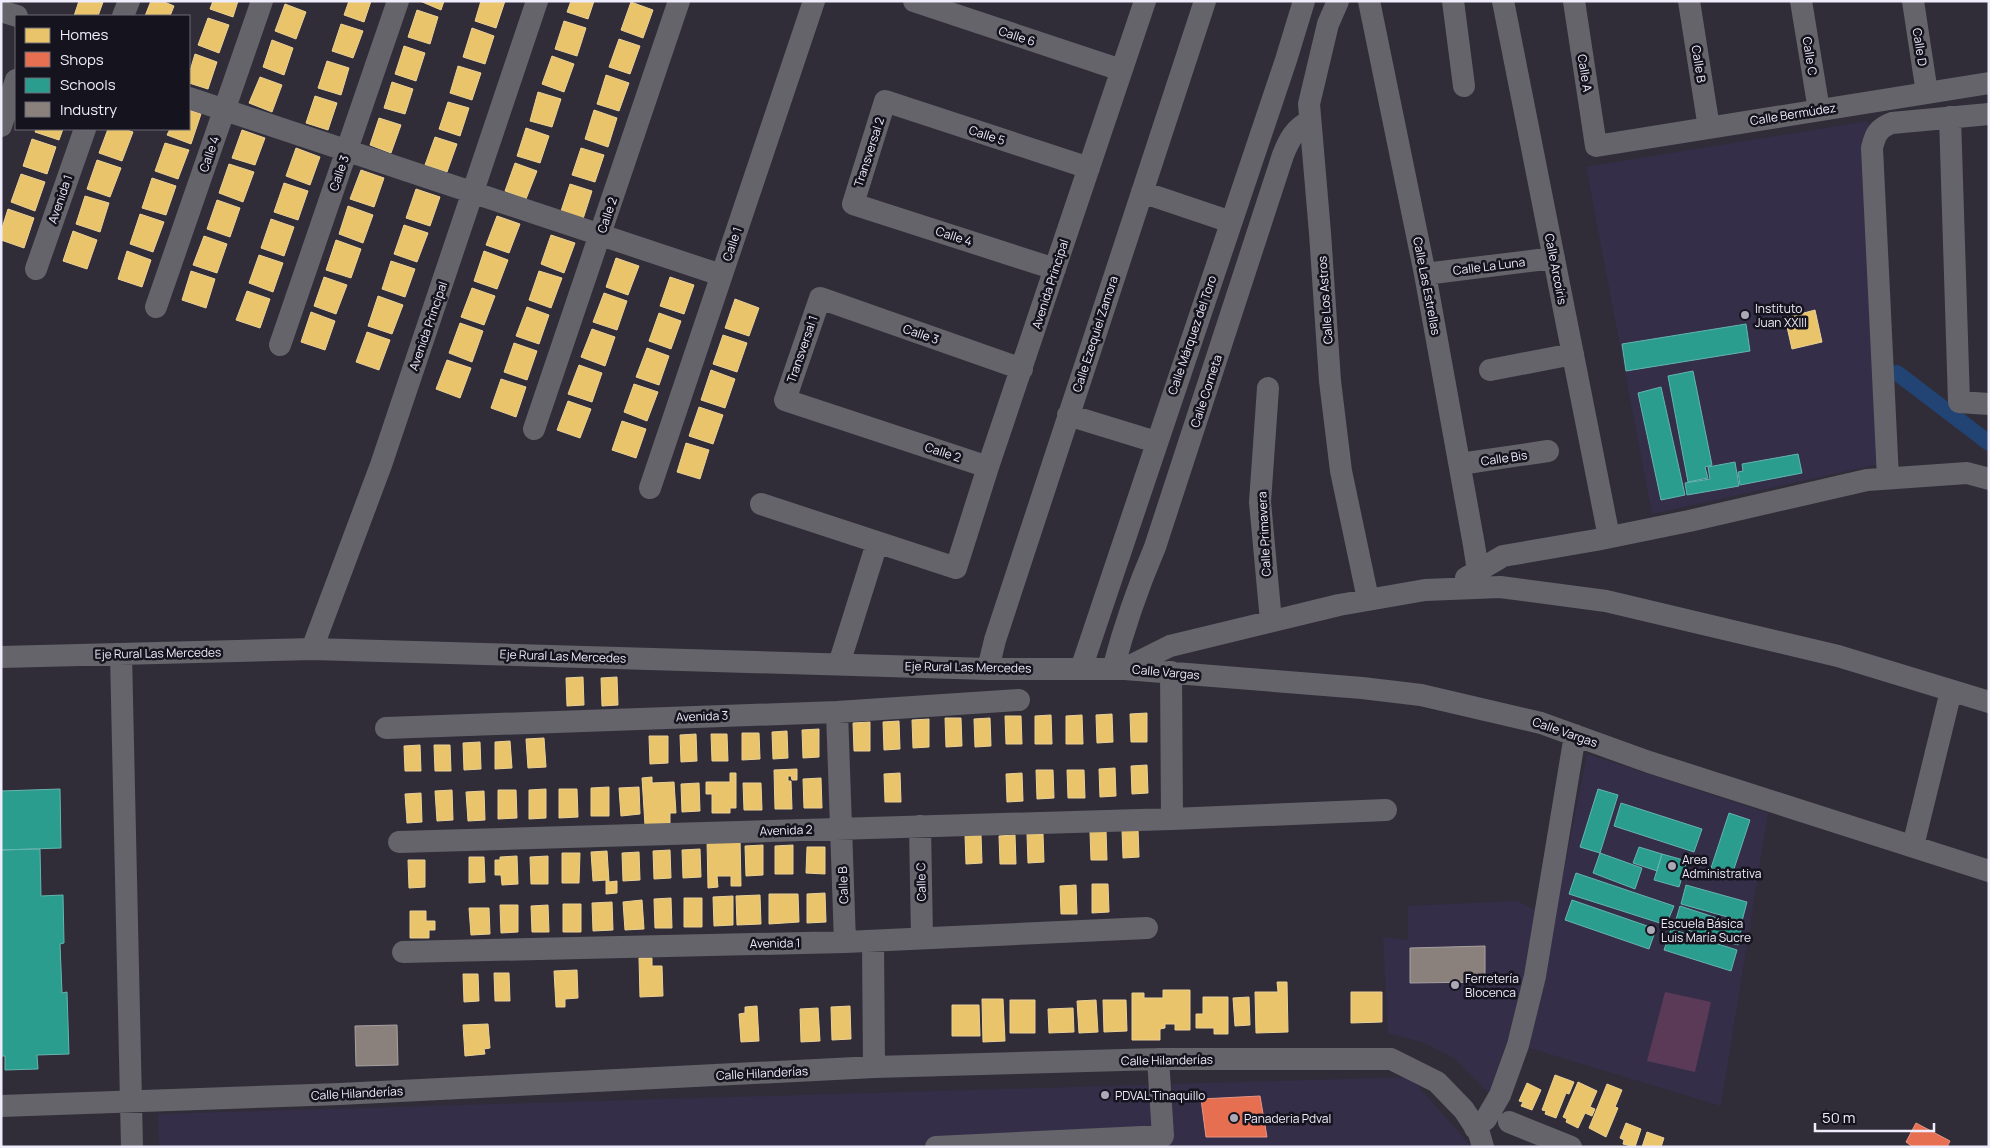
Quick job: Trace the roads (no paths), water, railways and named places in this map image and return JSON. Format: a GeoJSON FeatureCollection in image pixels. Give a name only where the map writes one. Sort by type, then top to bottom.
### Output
{"type":"FeatureCollection","features":[{"type":"Feature","properties":{"kind":"street"},"geometry":{"type":"LineString","coordinates":[[123,15],[129,1]]}},
{"type":"Feature","properties":{"kind":"street","name":"Calle 4"},"geometry":{"type":"LineString","coordinates":[[156,307],[262,1]]}},
{"type":"Feature","properties":{"kind":"street","name":"Calle 3"},"geometry":{"type":"LineString","coordinates":[[280,345],[398,1]]}},
{"type":"Feature","properties":{"kind":"street","name":"Avenida Principal"},"geometry":{"type":"LineString","coordinates":[[312,649],[381,464],[537,1]]}},
{"type":"Feature","properties":{"kind":"street","name":"Calle 2"},"geometry":{"type":"LineString","coordinates":[[534,430],[680,1]]}},
{"type":"Feature","properties":{"kind":"street","name":"Calle 1"},"geometry":{"type":"LineString","coordinates":[[650,488],[814,1]]}},
{"type":"Feature","properties":{"kind":"street","name":"Avenida Principal"},"geometry":{"type":"LineString","coordinates":[[877,543],[956,568],[988,467],[1145,1]]}},
{"type":"Feature","properties":{"kind":"street","name":"Calle Ezequiel Zamora"},"geometry":{"type":"LineString","coordinates":[[988,669],[995,640],[1068,414],[1205,1]]}},
{"type":"Feature","properties":{"kind":"street","name":"Calle Márquez del Toro"},"geometry":{"type":"LineString","coordinates":[[1080,669],[1286,60],[1304,1]]}},
{"type":"Feature","properties":{"kind":"street","name":"Calle Los Astros"},"geometry":{"type":"LineString","coordinates":[[1338,1],[1328,24],[1309,104],[1330,381],[1341,471],[1368,600]]}},
{"type":"Feature","properties":{"kind":"street","name":"Calle Las Estrellas"},"geometry":{"type":"LineString","coordinates":[[1369,1],[1425,274],[1478,571]]}},
{"type":"Feature","properties":{"kind":"street"},"geometry":{"type":"LineString","coordinates":[[1453,1],[1464,86]]}},
{"type":"Feature","properties":{"kind":"street","name":"Calle Arcoíris"},"geometry":{"type":"LineString","coordinates":[[1503,1],[1609,537]]}},
{"type":"Feature","properties":{"kind":"street","name":"Calle A"},"geometry":{"type":"LineString","coordinates":[[1574,1],[1596,146]]}},
{"type":"Feature","properties":{"kind":"street","name":"Calle B"},"geometry":{"type":"LineString","coordinates":[[1689,1],[1709,128]]}},
{"type":"Feature","properties":{"kind":"street","name":"Calle C"},"geometry":{"type":"LineString","coordinates":[[1801,1],[1819,110]]}},
{"type":"Feature","properties":{"kind":"street","name":"Calle D"},"geometry":{"type":"LineString","coordinates":[[1913,1],[1927,93]]}},
{"type":"Feature","properties":{"kind":"street","name":"Calle 6"},"geometry":{"type":"LineString","coordinates":[[913,2],[1121,70]]}},
{"type":"Feature","properties":{"kind":"street"},"geometry":{"type":"LineString","coordinates":[[1,126],[15,83]]}},
{"type":"Feature","properties":{"kind":"street","name":"Calle Bermúdez"},"geometry":{"type":"LineString","coordinates":[[1596,146],[1989,83]]}},
{"type":"Feature","properties":{"kind":"street"},"geometry":{"type":"LineString","coordinates":[[190,98],[721,275]]}},
{"type":"Feature","properties":{"kind":"street","name":"Calle 5"},"geometry":{"type":"LineString","coordinates":[[885,101],[1089,168]]}},
{"type":"Feature","properties":{"kind":"street","name":"Transversal 2"},"geometry":{"type":"LineString","coordinates":[[852,204],[885,101]]}},
{"type":"Feature","properties":{"kind":"street"},"geometry":{"type":"LineString","coordinates":[[1888,478],[1872,148],[1874,137],[1885,125],[1892,123],[1989,114]]}},
{"type":"Feature","properties":{"kind":"street"},"geometry":{"type":"LineString","coordinates":[[1950,118],[1958,402],[1989,404]]}},
{"type":"Feature","properties":{"kind":"street","name":"Calle Corneta"},"geometry":{"type":"LineString","coordinates":[[1119,669],[1124,626],[1161,529],[1283,155],[1291,137],[1302,125],[1310,121]]}},
{"type":"Feature","properties":{"kind":"street","name":"Avenida 1"},"geometry":{"type":"LineString","coordinates":[[36,269],[85,130]]}},
{"type":"Feature","properties":{"kind":"street"},"geometry":{"type":"LineString","coordinates":[[1142,192],[1231,222]]}},
{"type":"Feature","properties":{"kind":"street","name":"Calle 4"},"geometry":{"type":"LineString","coordinates":[[852,204],[1055,269]]}},
{"type":"Feature","properties":{"kind":"street","name":"Calle La Luna"},"geometry":{"type":"LineString","coordinates":[[1425,274],[1554,258]]}},
{"type":"Feature","properties":{"kind":"street","name":"Calle 3"},"geometry":{"type":"LineString","coordinates":[[820,298],[1022,369]]}},
{"type":"Feature","properties":{"kind":"street","name":"Transversal 1"},"geometry":{"type":"LineString","coordinates":[[785,400],[820,298]]}},
{"type":"Feature","properties":{"kind":"street"},"geometry":{"type":"LineString","coordinates":[[1490,370],[1573,354]]}},
{"type":"Feature","properties":{"kind":"street","name":"Calle Primavera"},"geometry":{"type":"LineString","coordinates":[[1268,388],[1260,502],[1271,621]]}},
{"type":"Feature","properties":{"kind":"street","name":"Calle 2"},"geometry":{"type":"LineString","coordinates":[[785,400],[988,467]]}},
{"type":"Feature","properties":{"kind":"street"},"geometry":{"type":"LineString","coordinates":[[1068,414],[1156,442]]}},
{"type":"Feature","properties":{"kind":"street","name":"Calle Bis"},"geometry":{"type":"LineString","coordinates":[[1460,464],[1548,451]]}},
{"type":"Feature","properties":{"kind":"street"},"geometry":{"type":"LineString","coordinates":[[1448,589],[1503,556],[1689,521],[1866,480],[1967,473],[1989,479]]}},
{"type":"Feature","properties":{"kind":"street"},"geometry":{"type":"LineString","coordinates":[[761,504],[877,543],[839,664]]}},
{"type":"Feature","properties":{"kind":"street"},"geometry":{"type":"LineString","coordinates":[[1119,669],[1170,646],[1368,600],[1425,590],[1500,587],[1606,601],[1838,656],[1989,702]]}},
{"type":"Feature","properties":{"kind":"street","name":"Eje Rural Las Mercedes"},"geometry":{"type":"LineString","coordinates":[[1,657],[312,649],[988,669],[1119,669]]}},
{"type":"Feature","properties":{"kind":"street"},"geometry":{"type":"LineString","coordinates":[[121,654],[132,1147]]}},
{"type":"Feature","properties":{"kind":"street","name":"Calle Vargas"},"geometry":{"type":"LineString","coordinates":[[1119,669],[1421,694],[1541,723],[1658,765],[1989,871]]}},
{"type":"Feature","properties":{"kind":"street"},"geometry":{"type":"LineString","coordinates":[[1171,672],[1172,819]]}},
{"type":"Feature","properties":{"kind":"street"},"geometry":{"type":"LineString","coordinates":[[1913,846],[1951,691]]}},
{"type":"Feature","properties":{"kind":"street","name":"Avenida 3"},"geometry":{"type":"LineString","coordinates":[[386,728],[837,712],[1019,700]]}},
{"type":"Feature","properties":{"kind":"street","name":"Calle B"},"geometry":{"type":"LineString","coordinates":[[837,712],[845,942]]}},
{"type":"Feature","properties":{"kind":"street"},"geometry":{"type":"LineString","coordinates":[[1479,1137],[1486,1119],[1500,1095],[1518,1045],[1536,976],[1575,735]]}},
{"type":"Feature","properties":{"kind":"street","name":"Avenida 2"},"geometry":{"type":"LineString","coordinates":[[399,842],[1172,819],[1386,810]]}},
{"type":"Feature","properties":{"kind":"street","name":"Calle C"},"geometry":{"type":"LineString","coordinates":[[920,826],[922,938]]}},
{"type":"Feature","properties":{"kind":"street","name":"Avenida 1"},"geometry":{"type":"LineString","coordinates":[[403,952],[845,942],[1147,928]]}},
{"type":"Feature","properties":{"kind":"street"},"geometry":{"type":"LineString","coordinates":[[873,941],[874,1067]]}},
{"type":"Feature","properties":{"kind":"street"},"geometry":{"type":"LineString","coordinates":[[936,1147],[1163,1142],[1158,1059]]}},
{"type":"Feature","properties":{"kind":"street","name":"Calle Hilanderías"},"geometry":{"type":"LineString","coordinates":[[1,1106],[340,1094],[874,1067],[1158,1059],[1391,1059],[1437,1082],[1464,1110],[1479,1137]]}},
{"type":"Feature","properties":{"kind":"street"},"geometry":{"type":"LineString","coordinates":[[1509,1122],[1572,1147]]}},
{"type":"Feature","properties":{"kind":"waterway"},"geometry":{"type":"LineString","coordinates":[[1897,373],[1989,443]]}},
{"type":"Feature","properties":{"kind":"place","name":"Instituto Juan XXIII"},"geometry":{"type":"Point","coordinates":[1745,315]}},
{"type":"Feature","properties":{"kind":"place","name":"Area Administrativa"},"geometry":{"type":"Point","coordinates":[1672,866]}},
{"type":"Feature","properties":{"kind":"place","name":"Escuela Básica Luis María Sucre"},"geometry":{"type":"Point","coordinates":[1651,930]}},
{"type":"Feature","properties":{"kind":"place","name":"Ferretería Blocenca"},"geometry":{"type":"Point","coordinates":[1455,985]}},
{"type":"Feature","properties":{"kind":"place","name":"PDVAL Tinaquillo"},"geometry":{"type":"Point","coordinates":[1105,1095]}},
{"type":"Feature","properties":{"kind":"place","name":"Panaderia Pdval"},"geometry":{"type":"Point","coordinates":[1234,1118]}}]}
